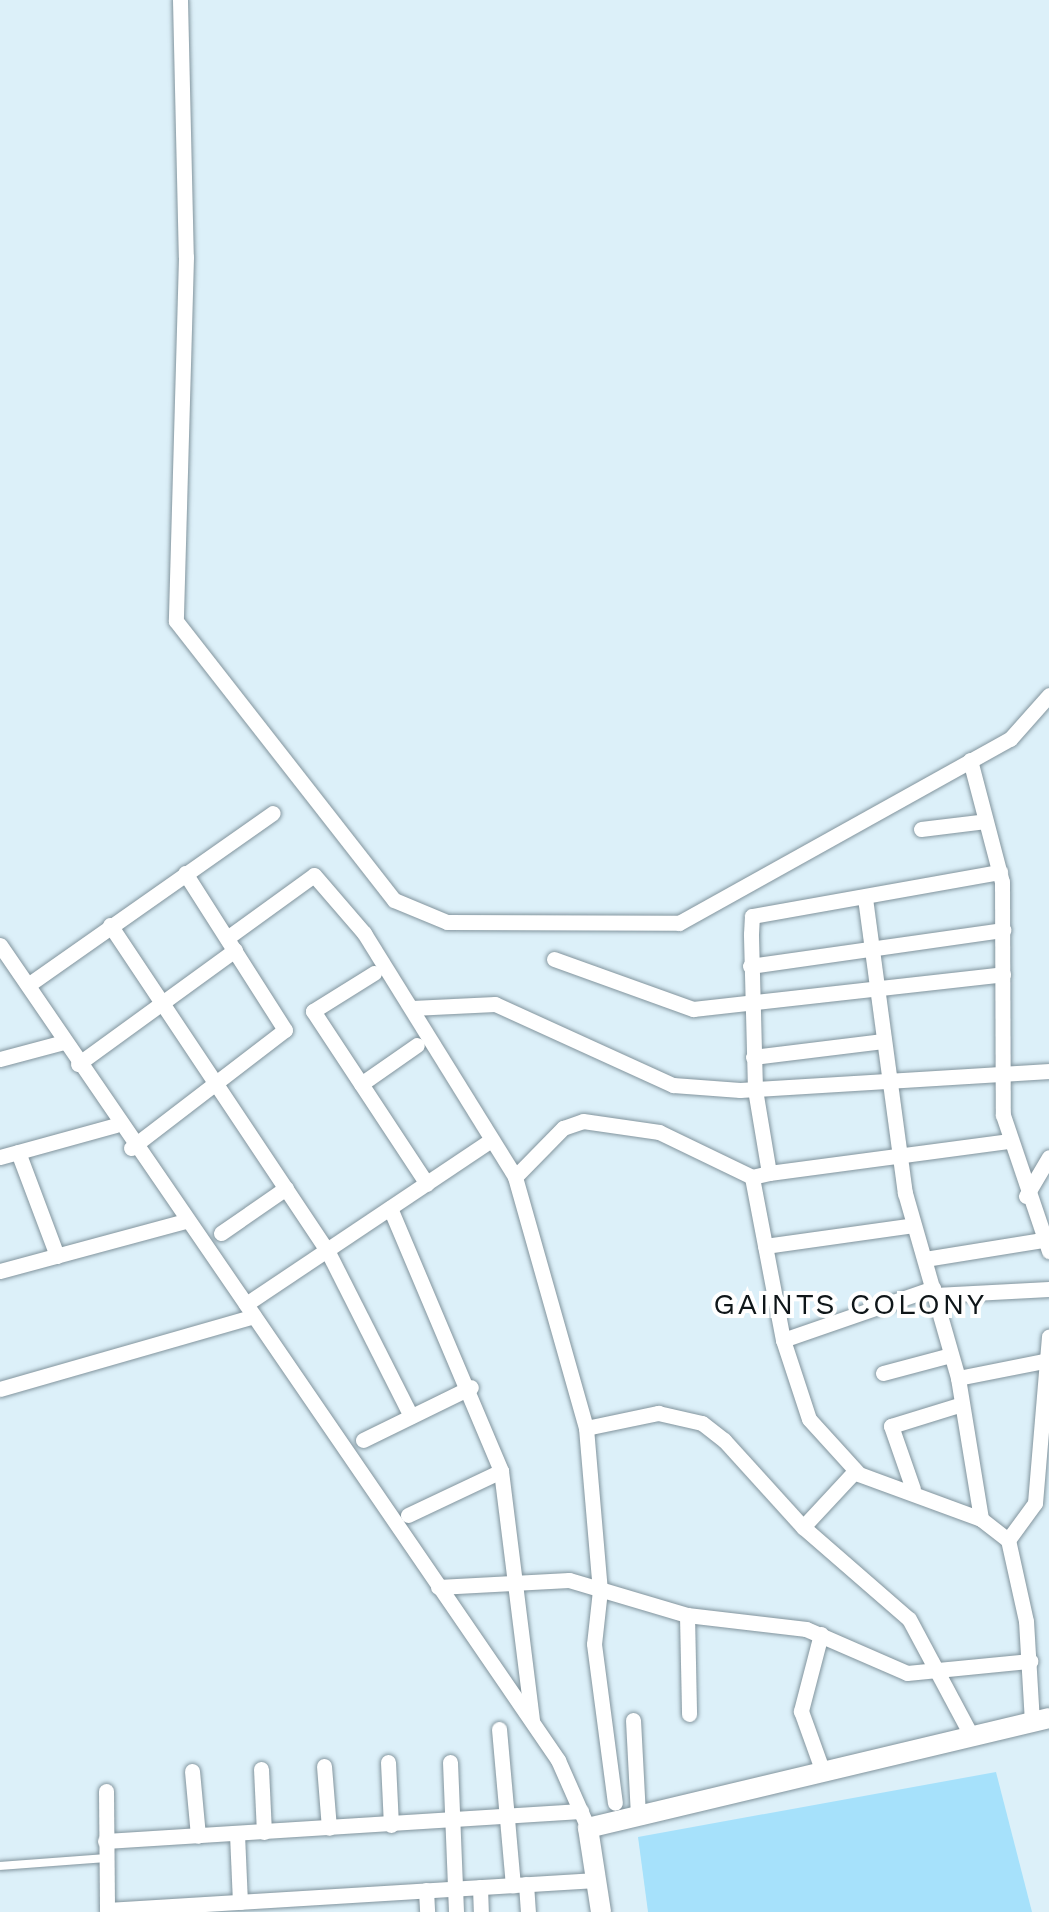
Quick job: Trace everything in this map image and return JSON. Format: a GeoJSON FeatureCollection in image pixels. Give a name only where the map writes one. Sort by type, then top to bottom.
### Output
{"type":"FeatureCollection","features":[{"type":"Feature","properties":{"kind":"street"},"geometry":{"type":"LineString","coordinates":[[180,0],[186,256],[176,622],[394,900],[447,922],[679,923],[1010,739],[1049,695]]}},
{"type":"Feature","properties":{"kind":"street"},"geometry":{"type":"LineString","coordinates":[[925,1259],[1046,1245],[1008,1141],[1000,872],[970,760]]}},
{"type":"Feature","properties":{"kind":"street"},"geometry":{"type":"LineString","coordinates":[[28,985],[273,813]]}},
{"type":"Feature","properties":{"kind":"street"},"geometry":{"type":"LineString","coordinates":[[921,829],[986,821]]}},
{"type":"Feature","properties":{"kind":"street"},"geometry":{"type":"LineString","coordinates":[[769,1172],[756,1088],[750,1001],[752,916],[1000,872]]}},
{"type":"Feature","properties":{"kind":"street"},"geometry":{"type":"LineString","coordinates":[[131,1148],[214,1078],[285,1030],[186,873]]}},
{"type":"Feature","properties":{"kind":"street"},"geometry":{"type":"LineString","coordinates":[[78,1064],[165,1003],[314,874],[412,1008],[488,1142],[515,1177],[586,1428],[600,1590],[594,1644],[615,1803]]}},
{"type":"Feature","properties":{"kind":"street"},"geometry":{"type":"LineString","coordinates":[[865,898],[898,1159],[958,1378],[982,1519]]}},
{"type":"Feature","properties":{"kind":"street"},"geometry":{"type":"LineString","coordinates":[[110,926],[327,1250],[411,1416]]}},
{"type":"Feature","properties":{"kind":"street"},"geometry":{"type":"LineString","coordinates":[[750,966],[1002,930]]}},
{"type":"Feature","properties":{"kind":"street"},"geometry":{"type":"LineString","coordinates":[[0,946],[131,1148],[250,1310],[533,1724],[585,1820],[601,1912]]}},
{"type":"Feature","properties":{"kind":"street"},"geometry":{"type":"LineString","coordinates":[[554,959],[655,1002],[693,1009],[874,992],[1003,974]]}},
{"type":"Feature","properties":{"kind":"street"},"geometry":{"type":"LineString","coordinates":[[374,973],[313,1011],[426,1184]]}},
{"type":"Feature","properties":{"kind":"street"},"geometry":{"type":"LineString","coordinates":[[412,1008],[495,1004],[673,1085],[756,1088],[1003,1068],[1049,1070]]}},
{"type":"Feature","properties":{"kind":"street"},"geometry":{"type":"LineString","coordinates":[[0,1059],[64,1042]]}},
{"type":"Feature","properties":{"kind":"street"},"geometry":{"type":"LineString","coordinates":[[754,1057],[884,1042]]}},
{"type":"Feature","properties":{"kind":"street"},"geometry":{"type":"LineString","coordinates":[[361,1084],[417,1045]]}},
{"type":"Feature","properties":{"kind":"street"},"geometry":{"type":"LineString","coordinates":[[515,1177],[583,1120],[659,1132],[752,1177],[1008,1141]]}},
{"type":"Feature","properties":{"kind":"street"},"geometry":{"type":"LineString","coordinates":[[0,1157],[116,1124]]}},
{"type":"Feature","properties":{"kind":"street"},"geometry":{"type":"LineString","coordinates":[[0,1388],[250,1310],[327,1250],[488,1142]]}},
{"type":"Feature","properties":{"kind":"street"},"geometry":{"type":"LineString","coordinates":[[18,1152],[57,1256]]}},
{"type":"Feature","properties":{"kind":"street"},"geometry":{"type":"LineString","coordinates":[[1026,1196],[1049,1157]]}},
{"type":"Feature","properties":{"kind":"street"},"geometry":{"type":"LineString","coordinates":[[106,1849],[198,1836],[509,1818],[585,1820],[638,1816],[1040,1720],[1008,1540],[982,1519],[855,1470],[810,1419],[783,1340],[752,1177]]}},
{"type":"Feature","properties":{"kind":"street"},"geometry":{"type":"LineString","coordinates":[[221,1233],[286,1188]]}},
{"type":"Feature","properties":{"kind":"street"},"geometry":{"type":"LineString","coordinates":[[390,1208],[472,1387],[501,1471],[533,1724]]}},
{"type":"Feature","properties":{"kind":"street"},"geometry":{"type":"LineString","coordinates":[[0,1271],[184,1221]]}},
{"type":"Feature","properties":{"kind":"street"},"geometry":{"type":"LineString","coordinates":[[765,1246],[914,1225]]}},
{"type":"Feature","properties":{"kind":"street"},"geometry":{"type":"LineString","coordinates":[[783,1340],[934,1291],[1049,1289]]}},
{"type":"Feature","properties":{"kind":"street"},"geometry":{"type":"LineString","coordinates":[[1008,1540],[1042,1502],[1044,1360],[1049,1337]]}},
{"type":"Feature","properties":{"kind":"street"},"geometry":{"type":"LineString","coordinates":[[883,1373],[952,1355]]}},
{"type":"Feature","properties":{"kind":"street"},"geometry":{"type":"LineString","coordinates":[[958,1378],[1044,1360]]}},
{"type":"Feature","properties":{"kind":"street"},"geometry":{"type":"LineString","coordinates":[[363,1440],[472,1387]]}},
{"type":"Feature","properties":{"kind":"street"},"geometry":{"type":"LineString","coordinates":[[913,1490],[891,1426],[962,1404]]}},
{"type":"Feature","properties":{"kind":"street"},"geometry":{"type":"LineString","coordinates":[[586,1428],[658,1413],[702,1424],[803,1527],[909,1619],[945,1674],[972,1737]]}},
{"type":"Feature","properties":{"kind":"street"},"geometry":{"type":"LineString","coordinates":[[803,1527],[855,1470]]}},
{"type":"Feature","properties":{"kind":"street"},"geometry":{"type":"LineString","coordinates":[[408,1515],[501,1471]]}},
{"type":"Feature","properties":{"kind":"street"},"geometry":{"type":"LineString","coordinates":[[438,1588],[512,1578],[600,1590],[687,1615],[821,1634],[874,1663],[945,1674],[1030,1661]]}},
{"type":"Feature","properties":{"kind":"street"},"geometry":{"type":"LineString","coordinates":[[687,1615],[689,1714]]}},
{"type":"Feature","properties":{"kind":"street"},"geometry":{"type":"LineString","coordinates":[[821,1634],[801,1711],[823,1772]]}},
{"type":"Feature","properties":{"kind":"street"},"geometry":{"type":"LineString","coordinates":[[634,1720],[638,1816]]}},
{"type":"Feature","properties":{"kind":"street"},"geometry":{"type":"LineString","coordinates":[[499,1728],[509,1818],[528,1912]]}},
{"type":"Feature","properties":{"kind":"street"},"geometry":{"type":"LineString","coordinates":[[388,1762],[391,1825]]}},
{"type":"Feature","properties":{"kind":"street"},"geometry":{"type":"LineString","coordinates":[[450,1762],[456,1912]]}},
{"type":"Feature","properties":{"kind":"street"},"geometry":{"type":"LineString","coordinates":[[324,1766],[329,1828]]}},
{"type":"Feature","properties":{"kind":"street"},"geometry":{"type":"LineString","coordinates":[[261,1768],[264,1832]]}},
{"type":"Feature","properties":{"kind":"street"},"geometry":{"type":"LineString","coordinates":[[192,1772],[198,1836]]}},
{"type":"Feature","properties":{"kind":"street"},"geometry":{"type":"LineString","coordinates":[[106,1791],[108,1910],[240,1902],[315,1905],[369,1894],[596,1880]]}},
{"type":"Feature","properties":{"kind":"street"},"geometry":{"type":"LineString","coordinates":[[236,1834],[240,1902]]}},
{"type":"Feature","properties":{"kind":"street"},"geometry":{"type":"LineString","coordinates":[[480,1887],[481,1912]]}},
{"type":"Feature","properties":{"kind":"street"},"geometry":{"type":"LineString","coordinates":[[426,1890],[427,1912]]}},
{"type":"Feature","properties":{"kind":"street"},"geometry":{"type":"LineString","coordinates":[[400,1892],[402,1912]]}},
{"type":"Feature","properties":{"kind":"street"},"geometry":{"type":"LineString","coordinates":[[369,1894],[371,1912]]}},
{"type":"Feature","properties":{"kind":"lane"},"geometry":{"type":"LineString","coordinates":[[0,1866],[106,1849]]}},
{"type":"Feature","properties":{"kind":"shaded area"},"geometry":{"type":"Polygon","coordinates":[[[996,1772],[1032,1912],[648,1912],[638,1837],[996,1772]]]}},
{"type":"Feature","properties":{"kind":"district","name":"GAINTS COLONY"},"geometry":{"type":"Point","coordinates":[850,1304]}}]}
